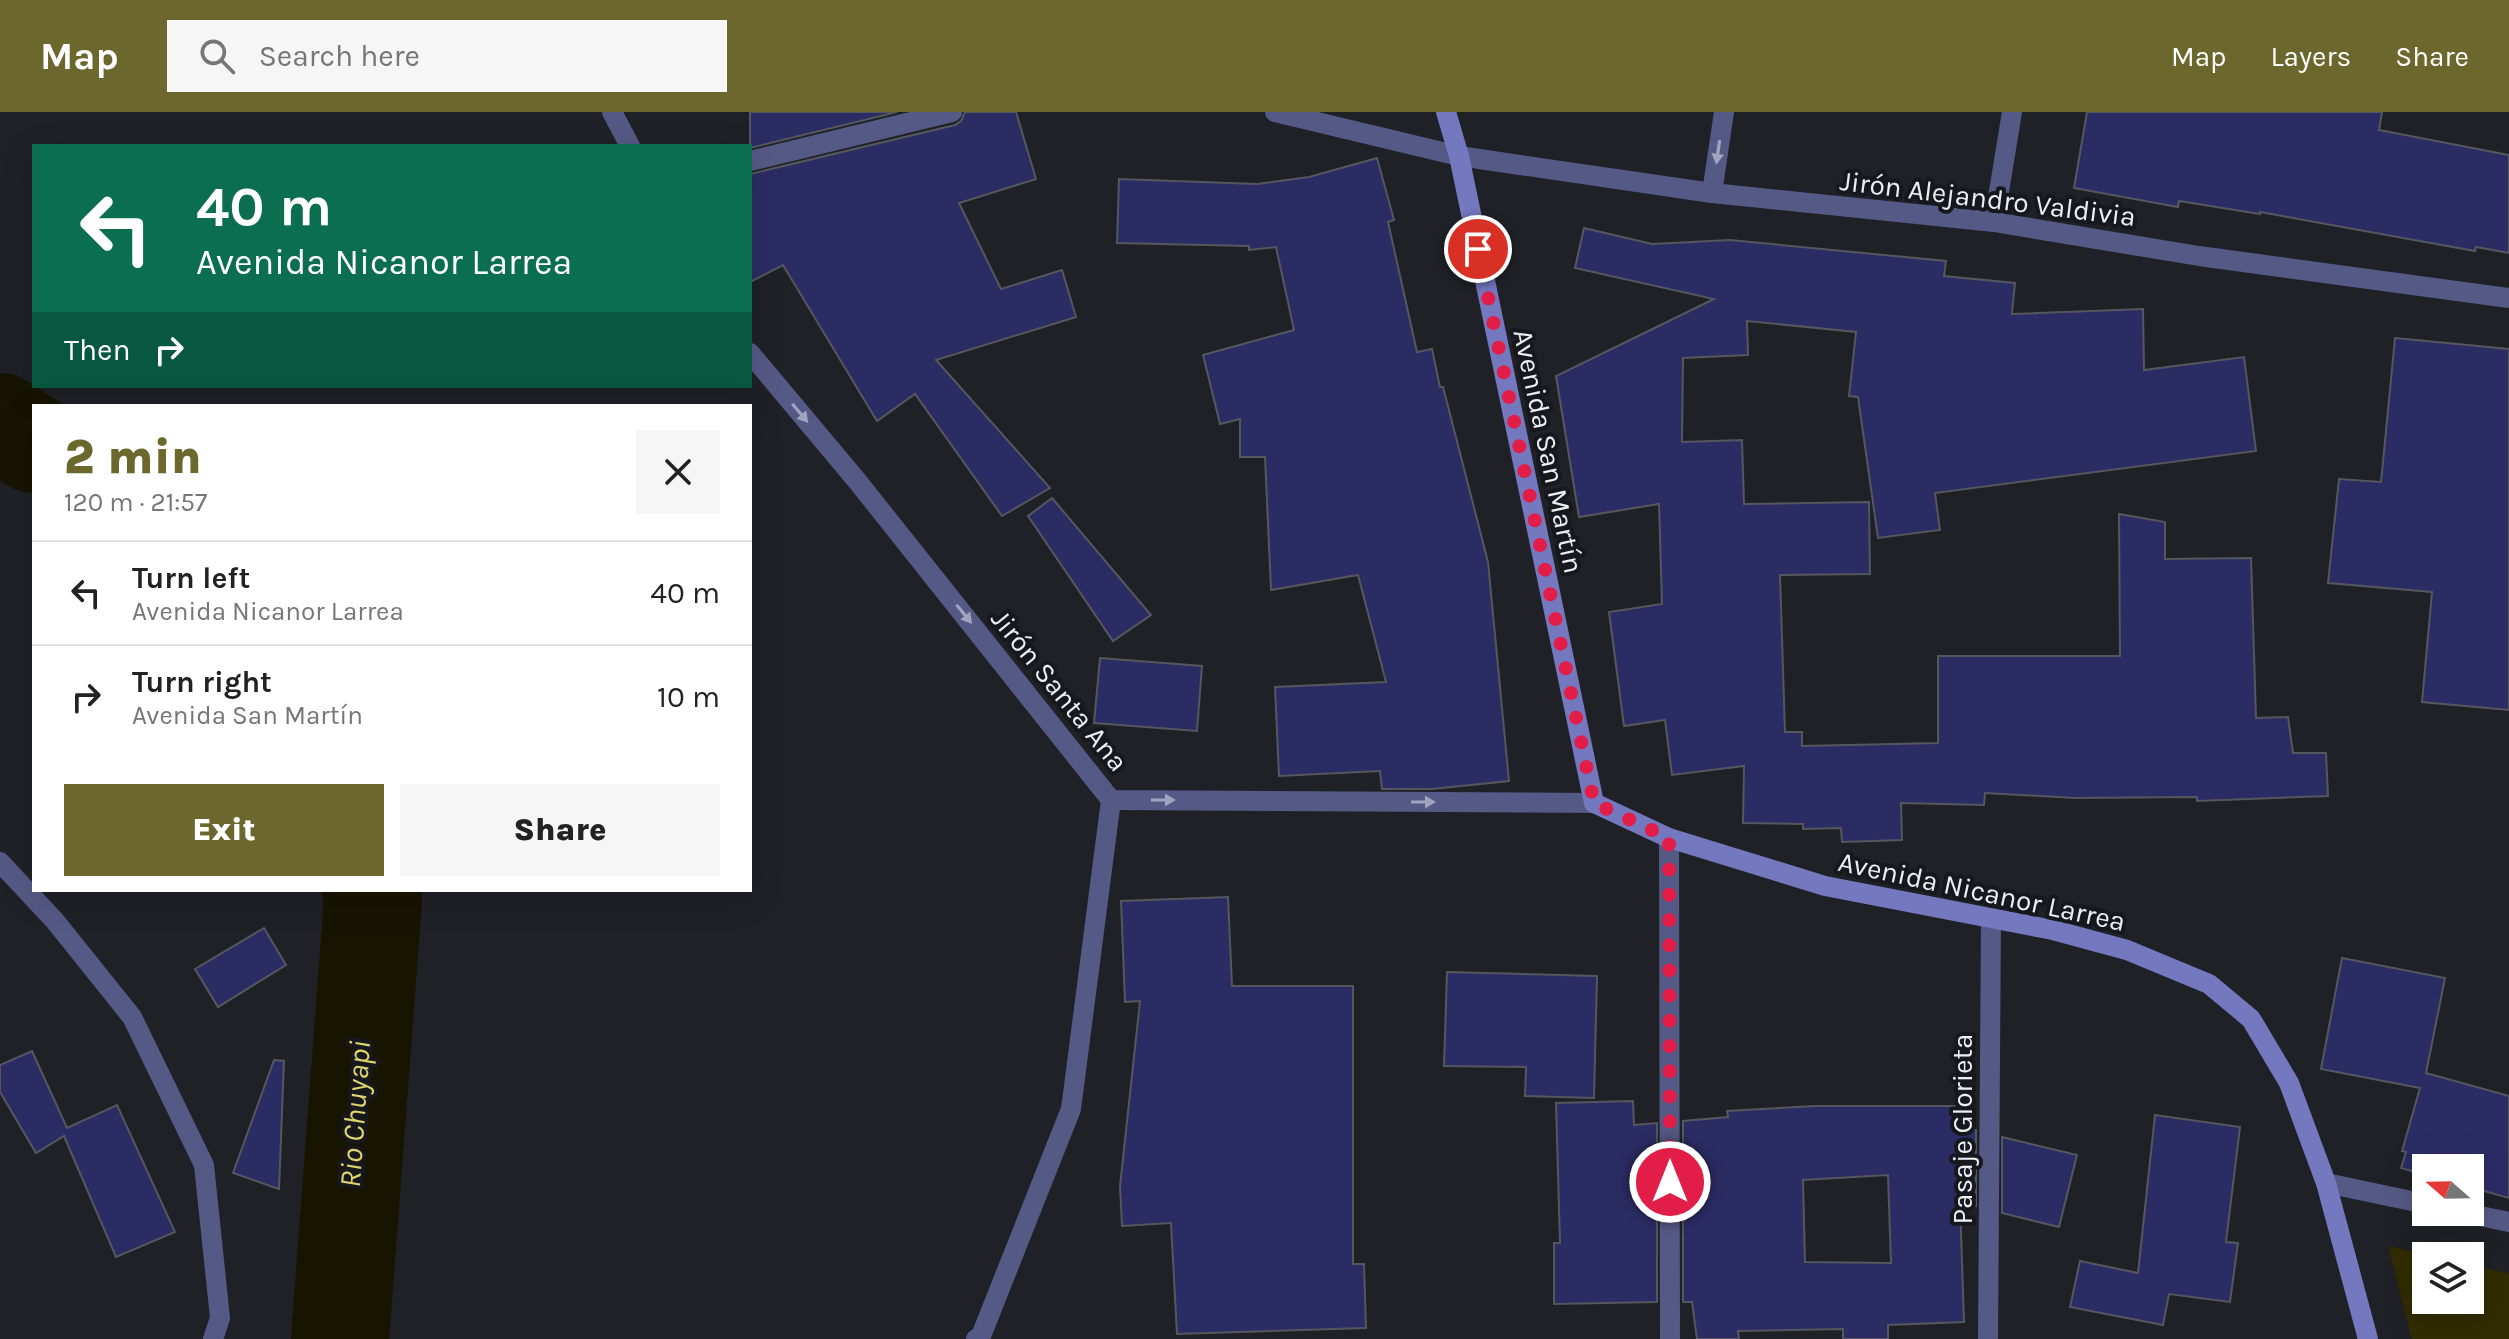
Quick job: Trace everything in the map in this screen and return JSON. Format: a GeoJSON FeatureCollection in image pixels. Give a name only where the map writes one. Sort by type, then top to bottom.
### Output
{"type":"FeatureCollection","features":[{"type":"Feature","properties":{"kind":"main road","name":"Avenida San Martín"},"geometry":{"type":"LineString","coordinates":[[1446,112],[1459,156],[1594,803]]}},
{"type":"Feature","properties":{"kind":"main road","name":"Avenida Nicanor Larrea"},"geometry":{"type":"LineString","coordinates":[[1594,803],[1669,838],[1825,886],[2053,930],[2127,950],[2209,984],[2251,1019],[2289,1083],[2326,1183],[2368,1339]]}},
{"type":"Feature","properties":{"kind":"street"},"geometry":{"type":"LineString","coordinates":[[612,112],[629,144]]}},
{"type":"Feature","properties":{"kind":"street"},"geometry":{"type":"LineString","coordinates":[[752,161],[952,112]]}},
{"type":"Feature","properties":{"kind":"street","name":"Jirón Alejandro Valdivia"},"geometry":{"type":"LineString","coordinates":[[1275,112],[1459,156],[1712,193],[1994,222],[2199,256],[2509,298]]}},
{"type":"Feature","properties":{"kind":"street"},"geometry":{"type":"LineString","coordinates":[[1712,193],[1724,112]]}},
{"type":"Feature","properties":{"kind":"street"},"geometry":{"type":"LineString","coordinates":[[1994,222],[2012,112]]}},
{"type":"Feature","properties":{"kind":"street","name":"Jirón Santa Ana"},"geometry":{"type":"LineString","coordinates":[[752,355],[858,482],[1111,800],[1594,803]]}},
{"type":"Feature","properties":{"kind":"street"},"geometry":{"type":"LineString","coordinates":[[976,1339],[981,1336],[1071,1109],[1111,800]]}},
{"type":"Feature","properties":{"kind":"street"},"geometry":{"type":"LineString","coordinates":[[1669,838],[1670,1339]]}},
{"type":"Feature","properties":{"kind":"street"},"geometry":{"type":"LineString","coordinates":[[0,862],[55,921],[132,1017],[204,1165],[220,1318],[213,1339]]}},
{"type":"Feature","properties":{"kind":"street","name":"Pasaje Glorieta"},"geometry":{"type":"LineString","coordinates":[[1988,1339],[1991,919]]}},
{"type":"Feature","properties":{"kind":"street"},"geometry":{"type":"LineString","coordinates":[[2326,1183],[2412,1201]]}},
{"type":"Feature","properties":{"kind":"street"},"geometry":{"type":"LineString","coordinates":[[2484,1217],[2509,1222]]}},
{"type":"Feature","properties":{"kind":"shaded area"},"geometry":{"type":"Polygon","coordinates":[[[2388,1246],[2412,1252],[2412,1314],[2484,1314],[2484,1268],[2509,1273],[2509,1339],[2412,1339],[2388,1246]]]}},
{"type":"Feature","properties":{"kind":"building"},"geometry":{"type":"Polygon","coordinates":[[[750,112],[897,112],[752,148],[750,112]]]}},
{"type":"Feature","properties":{"kind":"building"},"geometry":{"type":"Polygon","coordinates":[[[965,112],[1016,112],[1036,179],[959,203],[1001,289],[1062,270],[1076,317],[936,360],[1050,488],[1002,516],[915,394],[877,421],[783,265],[752,281],[752,174],[955,125],[965,112]]]}},
{"type":"Feature","properties":{"kind":"building"},"geometry":{"type":"Polygon","coordinates":[[[2087,112],[2382,112],[2379,130],[2509,155],[2509,253],[2476,247],[2475,251],[2260,212],[2179,201],[2178,207],[2074,188],[2087,112]]]}},
{"type":"Feature","properties":{"kind":"building"},"geometry":{"type":"Polygon","coordinates":[[[1377,158],[1394,220],[1388,222],[1417,352],[1432,349],[1488,562],[1509,781],[1432,789],[1382,789],[1380,771],[1279,776],[1275,687],[1386,682],[1358,575],[1271,590],[1265,457],[1240,457],[1240,419],[1220,424],[1203,355],[1294,330],[1276,247],[1249,250],[1249,246],[1117,243],[1119,179],[1257,184],[1309,177],[1377,158]]]}},
{"type":"Feature","properties":{"kind":"building"},"geometry":{"type":"Polygon","coordinates":[[[1584,228],[1652,244],[1730,240],[1946,261],[1944,276],[2015,283],[2012,314],[2143,309],[2144,370],[2244,357],[2256,451],[1935,493],[1940,530],[1878,538],[1858,397],[1849,396],[1856,332],[1747,321],[1748,355],[1683,358],[1682,442],[1742,440],[1744,504],[1869,502],[1870,574],[1780,575],[1785,732],[1802,732],[1802,746],[1938,743],[1938,656],[2120,656],[2119,514],[2165,522],[2165,559],[2251,558],[2256,718],[2288,717],[2293,753],[2326,753],[2328,796],[2197,801],[2197,797],[2075,798],[1985,793],[1984,805],[1901,803],[1902,840],[1842,842],[1841,828],[1803,829],[1803,824],[1743,823],[1744,766],[1672,775],[1665,720],[1624,726],[1609,612],[1662,604],[1659,504],[1579,517],[1556,376],[1714,299],[1575,268],[1584,228]]]}},
{"type":"Feature","properties":{"kind":"building"},"geometry":{"type":"Polygon","coordinates":[[[2395,338],[2509,349],[2509,710],[2422,702],[2432,592],[2328,583],[2339,479],[2381,482],[2395,338]]]}},
{"type":"Feature","properties":{"kind":"building"},"geometry":{"type":"Polygon","coordinates":[[[1052,498],[1151,615],[1113,641],[1028,516],[1052,498]]]}},
{"type":"Feature","properties":{"kind":"building"},"geometry":{"type":"Polygon","coordinates":[[[1100,658],[1202,666],[1197,731],[1094,723],[1100,658]]]}},
{"type":"Feature","properties":{"kind":"building"},"geometry":{"type":"Polygon","coordinates":[[[1228,897],[1232,986],[1353,986],[1353,1264],[1364,1264],[1366,1328],[1177,1334],[1171,1223],[1122,1226],[1120,1186],[1140,1001],[1125,1002],[1121,901],[1228,897]]]}},
{"type":"Feature","properties":{"kind":"building"},"geometry":{"type":"Polygon","coordinates":[[[264,928],[286,965],[218,1007],[195,969],[264,928]]]}},
{"type":"Feature","properties":{"kind":"building"},"geometry":{"type":"Polygon","coordinates":[[[2342,958],[2445,978],[2426,1073],[2509,1096],[2509,1198],[2484,1191],[2484,1154],[2412,1154],[2412,1171],[2401,1168],[2406,1152],[2402,1151],[2420,1088],[2321,1069],[2342,958]]]}},
{"type":"Feature","properties":{"kind":"building"},"geometry":{"type":"Polygon","coordinates":[[[1447,972],[1597,976],[1594,1098],[1525,1096],[1526,1067],[1444,1066],[1447,972]]]}},
{"type":"Feature","properties":{"kind":"building"},"geometry":{"type":"Polygon","coordinates":[[[32,1051],[67,1128],[117,1105],[175,1232],[116,1257],[64,1136],[36,1153],[0,1092],[0,1065],[32,1051]]]}},
{"type":"Feature","properties":{"kind":"building"},"geometry":{"type":"Polygon","coordinates":[[[274,1060],[284,1061],[279,1189],[233,1173],[274,1060]]]}},
{"type":"Feature","properties":{"kind":"building"},"geometry":{"type":"Polygon","coordinates":[[[1633,1101],[1634,1125],[1657,1123],[1657,1302],[1554,1304],[1554,1243],[1560,1243],[1556,1103],[1633,1101]]]}},
{"type":"Feature","properties":{"kind":"building"},"geometry":{"type":"Polygon","coordinates":[[[1815,1106],[1969,1106],[1969,1129],[1976,1130],[1976,1206],[1960,1202],[1964,1322],[1888,1325],[1888,1339],[1843,1339],[1843,1329],[1738,1331],[1739,1339],[1697,1339],[1692,1302],[1683,1302],[1683,1121],[1728,1117],[1727,1111],[1815,1106]],[[1888,1175],[1803,1180],[1805,1262],[1891,1263],[1888,1175]]]}},
{"type":"Feature","properties":{"kind":"building"},"geometry":{"type":"Polygon","coordinates":[[[2155,1115],[2240,1127],[2226,1242],[2238,1243],[2230,1302],[2169,1294],[2163,1325],[2070,1307],[2080,1261],[2138,1273],[2155,1115]]]}},
{"type":"Feature","properties":{"kind":"building"},"geometry":{"type":"Polygon","coordinates":[[[2002,1137],[2077,1155],[2059,1227],[2002,1213],[2002,1137]]]}},
{"type":"Feature","properties":{"kind":"waterway","name":"Rio Chuyapi"},"geometry":{"type":"LineString","coordinates":[[0,422],[32,443]]}},
{"type":"Feature","properties":{"kind":"waterway","name":"Rio Chuyapi"},"geometry":{"type":"LineString","coordinates":[[340,1339],[371,892]]}},
{"type":"Feature","properties":{"kind":"route"},"geometry":{"type":"LineString","coordinates":[[1478,249],[1594,803],[1669,838],[1670,1182]]}}]}
